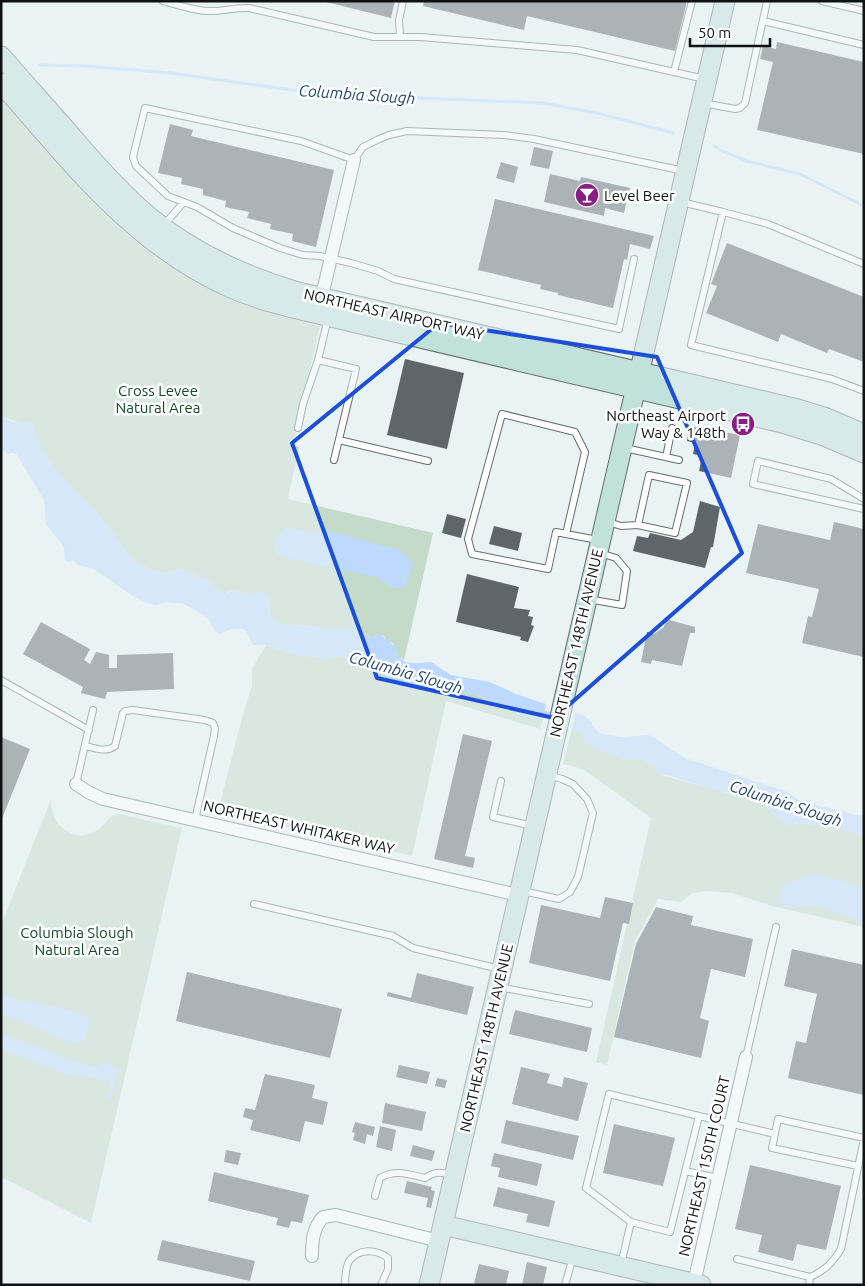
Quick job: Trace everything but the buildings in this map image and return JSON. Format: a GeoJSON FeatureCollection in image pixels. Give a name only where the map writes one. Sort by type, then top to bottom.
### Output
{"type":"FeatureCollection","features":[{"type":"Feature","properties":{"kind":"main road","name":"NORTHEAST 148TH AVENUE"},"geometry":{"type":"LineString","coordinates":[[429,1285],[725,1]]}},
{"type":"Feature","properties":{"kind":"main road","name":"NORTHEAST AIRPORT WAY"},"geometry":{"type":"LineString","coordinates":[[1,56],[113,183],[130,200],[162,226],[193,247],[235,270],[278,286],[325,307]]}},
{"type":"Feature","properties":{"kind":"main road","name":"NORTHEAST AIRPORT WAY"},"geometry":{"type":"LineString","coordinates":[[1,83],[108,203],[148,238],[192,268],[231,288],[268,301],[325,307],[637,380],[801,428],[864,453]]}},
{"type":"Feature","properties":{"kind":"main road","name":"NORTHEAST AIRPORT WAY"},"geometry":{"type":"LineString","coordinates":[[637,380],[798,408],[864,434]]}},
{"type":"Feature","properties":{"kind":"main road"},"geometry":{"type":"LineString","coordinates":[[441,1233],[573,1255],[697,1284]]}},
{"type":"Feature","properties":{"kind":"street"},"geometry":{"type":"LineString","coordinates":[[325,307],[331,258],[354,160]]}},
{"type":"Feature","properties":{"kind":"street","name":"NORTHEAST WHITAKER WAY"},"geometry":{"type":"LineString","coordinates":[[76,784],[103,799],[519,892]]}},
{"type":"Feature","properties":{"kind":"street","name":"NORTHEAST 150TH COURT"},"geometry":{"type":"LineString","coordinates":[[697,1284],[718,1178],[746,1057]]}},
{"type":"Feature","properties":{"kind":"street"},"geometry":{"type":"LineString","coordinates":[[312,1256],[312,1244],[316,1225],[323,1217],[336,1215],[441,1233]]}},
{"type":"Feature","properties":{"kind":"lane"},"geometry":{"type":"LineString","coordinates":[[163,1],[215,12],[240,7],[374,37],[400,36],[577,50],[707,80]]}},
{"type":"Feature","properties":{"kind":"lane"},"geometry":{"type":"LineString","coordinates":[[400,36],[399,20],[403,1]]}},
{"type":"Feature","properties":{"kind":"lane"},"geometry":{"type":"LineString","coordinates":[[674,72],[692,1]]}},
{"type":"Feature","properties":{"kind":"lane"},"geometry":{"type":"LineString","coordinates":[[702,102],[735,109],[740,108],[745,103],[767,1]]}},
{"type":"Feature","properties":{"kind":"lane"},"geometry":{"type":"LineString","coordinates":[[822,1],[864,11]]}},
{"type":"Feature","properties":{"kind":"lane"},"geometry":{"type":"LineString","coordinates":[[763,21],[864,45]]}},
{"type":"Feature","properties":{"kind":"lane"},"geometry":{"type":"LineString","coordinates":[[634,259],[618,329],[394,279],[378,271],[331,258],[303,255],[280,248],[234,228],[197,207],[168,196],[136,166],[133,157],[145,108],[301,141],[354,160],[363,147],[389,135],[407,131],[504,135],[534,139],[685,171]]}},
{"type":"Feature","properties":{"kind":"lane"},"geometry":{"type":"LineString","coordinates":[[678,201],[768,224],[864,264]]}},
{"type":"Feature","properties":{"kind":"lane"},"geometry":{"type":"LineString","coordinates":[[162,226],[183,203]]}},
{"type":"Feature","properties":{"kind":"lane"},"geometry":{"type":"LineString","coordinates":[[723,212],[691,344],[832,379],[864,391]]}},
{"type":"Feature","properties":{"kind":"lane"},"geometry":{"type":"LineString","coordinates":[[298,428],[303,404],[318,360],[325,307]]}},
{"type":"Feature","properties":{"kind":"lane"},"geometry":{"type":"LineString","coordinates":[[318,360],[356,369],[334,460]]}},
{"type":"Feature","properties":{"kind":"lane"},"geometry":{"type":"LineString","coordinates":[[566,534],[585,452],[575,432],[502,414],[468,539],[472,554],[548,569],[556,532],[598,546],[616,558],[627,571],[622,605],[587,599]]}},
{"type":"Feature","properties":{"kind":"lane"},"geometry":{"type":"LineString","coordinates":[[666,457],[672,428]]}},
{"type":"Feature","properties":{"kind":"lane"},"geometry":{"type":"LineString","coordinates":[[339,440],[428,461]]}},
{"type":"Feature","properties":{"kind":"lane"},"geometry":{"type":"LineString","coordinates":[[621,447],[679,460]]}},
{"type":"Feature","properties":{"kind":"lane"},"geometry":{"type":"LineString","coordinates":[[864,499],[831,479],[758,461],[753,484],[864,509]]}},
{"type":"Feature","properties":{"kind":"lane"},"geometry":{"type":"LineString","coordinates":[[604,522],[622,526],[638,525],[675,533],[687,483],[649,475],[638,525]]}},
{"type":"Feature","properties":{"kind":"lane"},"geometry":{"type":"LineString","coordinates":[[1,680],[89,730]]}},
{"type":"Feature","properties":{"kind":"lane"},"geometry":{"type":"LineString","coordinates":[[76,784],[93,710]]}},
{"type":"Feature","properties":{"kind":"lane"},"geometry":{"type":"LineString","coordinates":[[85,746],[107,750],[115,746],[122,713],[125,711],[133,710],[205,720],[213,723],[215,728],[214,736],[195,820]]}},
{"type":"Feature","properties":{"kind":"lane"},"geometry":{"type":"LineString","coordinates":[[519,892],[559,899],[570,892],[578,877],[593,813],[587,799],[573,784],[546,775]]}},
{"type":"Feature","properties":{"kind":"lane"},"geometry":{"type":"LineString","coordinates":[[501,781],[493,817],[534,826]]}},
{"type":"Feature","properties":{"kind":"lane"},"geometry":{"type":"LineString","coordinates":[[254,904],[393,936],[413,948],[499,978],[589,1004]]}},
{"type":"Feature","properties":{"kind":"lane"},"geometry":{"type":"LineString","coordinates":[[746,1057],[776,926]]}},
{"type":"Feature","properties":{"kind":"lane"},"geometry":{"type":"LineString","coordinates":[[699,1116],[670,1232],[631,1222],[586,1188],[609,1094],[775,1134]]}},
{"type":"Feature","properties":{"kind":"lane"},"geometry":{"type":"LineString","coordinates":[[738,1260],[810,1277],[821,1272],[834,1261],[841,1249],[864,1138],[778,1119],[772,1148],[858,1166]]}},
{"type":"Feature","properties":{"kind":"lane"},"geometry":{"type":"LineString","coordinates":[[685,1171],[718,1178]]}},
{"type":"Feature","properties":{"kind":"lane"},"geometry":{"type":"LineString","coordinates":[[375,1196],[380,1178],[388,1174],[397,1172],[424,1178],[439,1172],[454,1176]]}},
{"type":"Feature","properties":{"kind":"lane"},"geometry":{"type":"LineString","coordinates":[[621,1266],[631,1222]]}},
{"type":"Feature","properties":{"kind":"lane"},"geometry":{"type":"LineString","coordinates":[[344,1285],[348,1263],[356,1254],[370,1250],[380,1252],[388,1258],[388,1270],[381,1285]]}},
{"type":"Feature","properties":{"kind":"lane"},"geometry":{"type":"LineString","coordinates":[[565,1285],[573,1255]]}},
{"type":"Feature","properties":{"kind":"lane"},"geometry":{"type":"LineString","coordinates":[[808,1285],[810,1277]]}},
{"type":"Feature","properties":{"kind":"highlighted area"},"geometry":{"type":"Polygon","coordinates":[[[439,323],[657,357],[742,553],[554,718],[377,678],[292,443],[439,323]]]}},
{"type":"Feature","properties":{"kind":"green space","name":"Cross Levee Natural Area"},"geometry":{"type":"Polygon","coordinates":[[[1,98],[96,205],[133,239],[157,257],[208,287],[235,299],[320,326],[293,445],[299,447],[288,499],[433,533],[404,660],[398,656],[393,643],[386,640],[384,636],[376,634],[374,638],[349,629],[322,629],[281,624],[271,616],[267,595],[244,594],[239,591],[229,591],[225,595],[221,594],[207,580],[183,570],[177,569],[167,574],[153,571],[133,560],[97,513],[53,467],[35,437],[33,423],[20,423],[2,416],[1,98]]]}},
{"type":"Feature","properties":{"kind":"green space"},"geometry":{"type":"Polygon","coordinates":[[[266,645],[295,655],[318,657],[320,659],[339,656],[359,660],[373,666],[392,684],[398,687],[475,694],[516,713],[543,719],[540,729],[446,701],[412,856],[218,811],[252,686],[252,669],[266,645]]]}},
{"type":"Feature","properties":{"kind":"green space"},"geometry":{"type":"Polygon","coordinates":[[[572,728],[582,735],[587,743],[625,760],[642,759],[657,767],[658,774],[727,793],[753,797],[762,802],[780,820],[790,825],[799,823],[833,825],[856,833],[864,838],[864,927],[772,906],[732,893],[707,891],[693,893],[681,902],[658,899],[635,941],[607,1065],[596,1062],[651,818],[583,769],[563,764],[572,728]]]}},
{"type":"Feature","properties":{"kind":"green space","name":"Columbia Slough Natural Area"},"geometry":{"type":"Polygon","coordinates":[[[51,799],[51,808],[58,823],[71,833],[79,835],[87,835],[96,831],[111,817],[118,814],[182,828],[91,1223],[1,1177],[1,925],[51,799]]]}},
{"type":"Feature","properties":{"kind":"water"},"geometry":{"type":"Polygon","coordinates":[[[1,414],[15,422],[34,423],[35,437],[53,467],[97,513],[133,560],[153,571],[167,574],[177,569],[183,570],[207,580],[221,594],[225,595],[232,590],[244,594],[264,592],[267,595],[271,616],[281,624],[322,629],[355,628],[374,638],[376,634],[381,634],[386,640],[390,639],[399,656],[406,662],[431,662],[451,675],[490,682],[516,694],[546,704],[543,719],[516,713],[475,694],[443,693],[423,688],[398,687],[387,681],[373,666],[359,660],[339,656],[320,659],[318,657],[295,655],[266,645],[253,645],[243,629],[231,629],[220,634],[216,632],[208,619],[196,610],[183,604],[166,602],[155,605],[147,603],[131,595],[94,569],[78,565],[74,561],[67,562],[65,560],[64,547],[46,524],[44,500],[17,455],[13,453],[8,454],[1,448],[1,414]]]}},
{"type":"Feature","properties":{"kind":"water"},"geometry":{"type":"Polygon","coordinates":[[[287,527],[318,533],[323,529],[402,551],[413,563],[405,588],[394,588],[376,577],[283,557],[274,552],[278,534],[287,527]]]}},
{"type":"Feature","properties":{"kind":"water"},"geometry":{"type":"Polygon","coordinates":[[[575,713],[584,716],[592,722],[592,725],[599,733],[622,737],[648,735],[656,738],[673,751],[688,759],[787,792],[799,800],[807,801],[810,799],[816,805],[861,816],[864,818],[864,838],[856,833],[833,825],[799,823],[790,825],[780,820],[762,802],[753,797],[714,790],[671,776],[658,774],[657,767],[642,759],[625,760],[596,748],[587,743],[582,735],[572,728],[575,713]]]}},
{"type":"Feature","properties":{"kind":"water"},"geometry":{"type":"Polygon","coordinates":[[[814,874],[836,879],[864,889],[864,923],[818,907],[809,906],[790,909],[778,901],[783,885],[814,874]]]}},
{"type":"Feature","properties":{"kind":"water"},"geometry":{"type":"Polygon","coordinates":[[[1,996],[70,1010],[84,1015],[90,1021],[84,1041],[73,1043],[1,1013],[1,996]]]}},
{"type":"Feature","properties":{"kind":"water"},"geometry":{"type":"Polygon","coordinates":[[[1,1033],[68,1060],[98,1067],[99,1062],[118,1067],[110,1101],[107,1100],[111,1081],[66,1074],[1,1049],[1,1033]]]}},
{"type":"Feature","properties":{"kind":"waterway","name":"Columbia Slough"},"geometry":{"type":"LineString","coordinates":[[39,65],[84,66],[171,73],[321,94],[543,103],[597,113],[673,133]]}},
{"type":"Feature","properties":{"kind":"waterway","name":"Columbia Slough"},"geometry":{"type":"LineString","coordinates":[[714,146],[747,161],[800,174],[864,206]]}},
{"type":"Feature","properties":{"kind":"waterway","name":"Columbia Slough"},"geometry":{"type":"LineString","coordinates":[[541,711],[554,715]]}},
{"type":"Feature","properties":{"kind":"place","name":"Level Beer"},"geometry":{"type":"Point","coordinates":[587,195]}},
{"type":"Feature","properties":{"kind":"place","name":"Northeast Airport Way & 148th"},"geometry":{"type":"Point","coordinates":[743,424]}}]}
